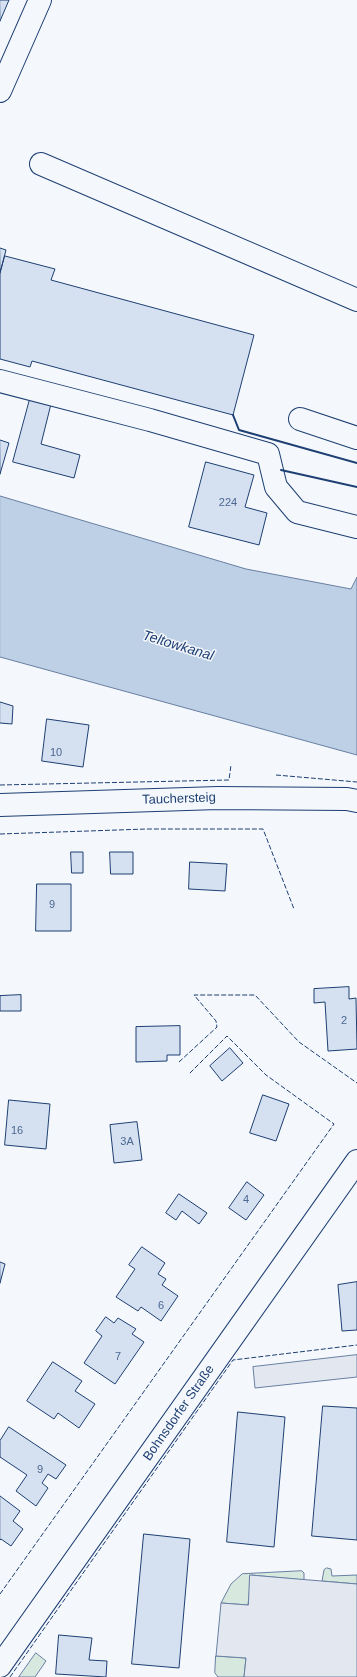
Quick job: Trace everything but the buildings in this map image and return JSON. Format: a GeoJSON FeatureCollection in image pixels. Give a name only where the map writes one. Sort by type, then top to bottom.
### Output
{"type":"FeatureCollection","features":[{"type":"Feature","properties":{"kind":"street"},"geometry":{"type":"LineString","coordinates":[[0,91],[40,0]]}},
{"type":"Feature","properties":{"kind":"street"},"geometry":{"type":"LineString","coordinates":[[41,164],[357,300]]}},
{"type":"Feature","properties":{"kind":"street"},"geometry":{"type":"LineString","coordinates":[[0,380],[150,420],[268,454],[276,487],[297,512],[357,527]]}},
{"type":"Feature","properties":{"kind":"street"},"geometry":{"type":"LineString","coordinates":[[300,419],[357,438]]}},
{"type":"Feature","properties":{"kind":"street","name":"Tauchersteig"},"geometry":{"type":"LineString","coordinates":[[0,805],[218,798],[347,799],[357,801]]}},
{"type":"Feature","properties":{"kind":"street","name":"Bohnsdorfer Straße"},"geometry":{"type":"LineString","coordinates":[[0,1666],[357,1161]]}},
{"type":"Feature","properties":{"kind":"shaded area"},"geometry":{"type":"Polygon","coordinates":[[[357,1355],[357,1377],[255,1388],[253,1367],[357,1355]]]}},
{"type":"Feature","properties":{"kind":"shaded area"},"geometry":{"type":"Polygon","coordinates":[[[327,1568],[331,1569],[332,1576],[357,1575],[357,1584],[322,1581],[324,1570],[327,1568]]]}},
{"type":"Feature","properties":{"kind":"shaded area"},"geometry":{"type":"Polygon","coordinates":[[[302,1571],[304,1573],[304,1580],[251,1575],[248,1605],[221,1603],[231,1584],[242,1574],[302,1571]]]}},
{"type":"Feature","properties":{"kind":"shaded area"},"geometry":{"type":"Polygon","coordinates":[[[250,1575],[357,1584],[357,1677],[244,1677],[246,1658],[216,1656],[221,1603],[248,1605],[250,1575]]]}},
{"type":"Feature","properties":{"kind":"shaded area"},"geometry":{"type":"Polygon","coordinates":[[[36,1653],[46,1661],[35,1677],[19,1677],[36,1653]]]}},
{"type":"Feature","properties":{"kind":"shaded area"},"geometry":{"type":"Polygon","coordinates":[[[216,1656],[246,1658],[244,1677],[218,1677],[215,1673],[216,1656]]]}},
{"type":"Feature","properties":{"kind":"water","name":"Teltowkanal"},"geometry":{"type":"Polygon","coordinates":[[[0,496],[246,569],[351,589],[357,577],[357,755],[0,657],[0,496]]]}},
{"type":"Feature","properties":{"kind":"fence"},"geometry":{"type":"LineString","coordinates":[[0,785],[229,780],[231,765]]}},
{"type":"Feature","properties":{"kind":"fence"},"geometry":{"type":"LineString","coordinates":[[276,775],[357,782]]}},
{"type":"Feature","properties":{"kind":"fence"},"geometry":{"type":"LineString","coordinates":[[0,834],[147,829],[263,829],[294,909]]}},
{"type":"Feature","properties":{"kind":"fence"},"geometry":{"type":"LineString","coordinates":[[179,1062],[217,1027],[216,1021],[194,995],[255,995],[299,1042],[357,1083]]}},
{"type":"Feature","properties":{"kind":"fence"},"geometry":{"type":"LineString","coordinates":[[0,1594],[334,1124],[266,1075],[227,1036],[189,1074]]}},
{"type":"Feature","properties":{"kind":"fence"},"geometry":{"type":"LineString","coordinates":[[10,1677],[233,1360],[357,1345]]}},
{"type":"Feature","properties":{"kind":"wall"},"geometry":{"type":"LineString","coordinates":[[233,415],[239,430],[357,463]]}},
{"type":"Feature","properties":{"kind":"wall"},"geometry":{"type":"LineString","coordinates":[[281,470],[357,487]]}}]}
